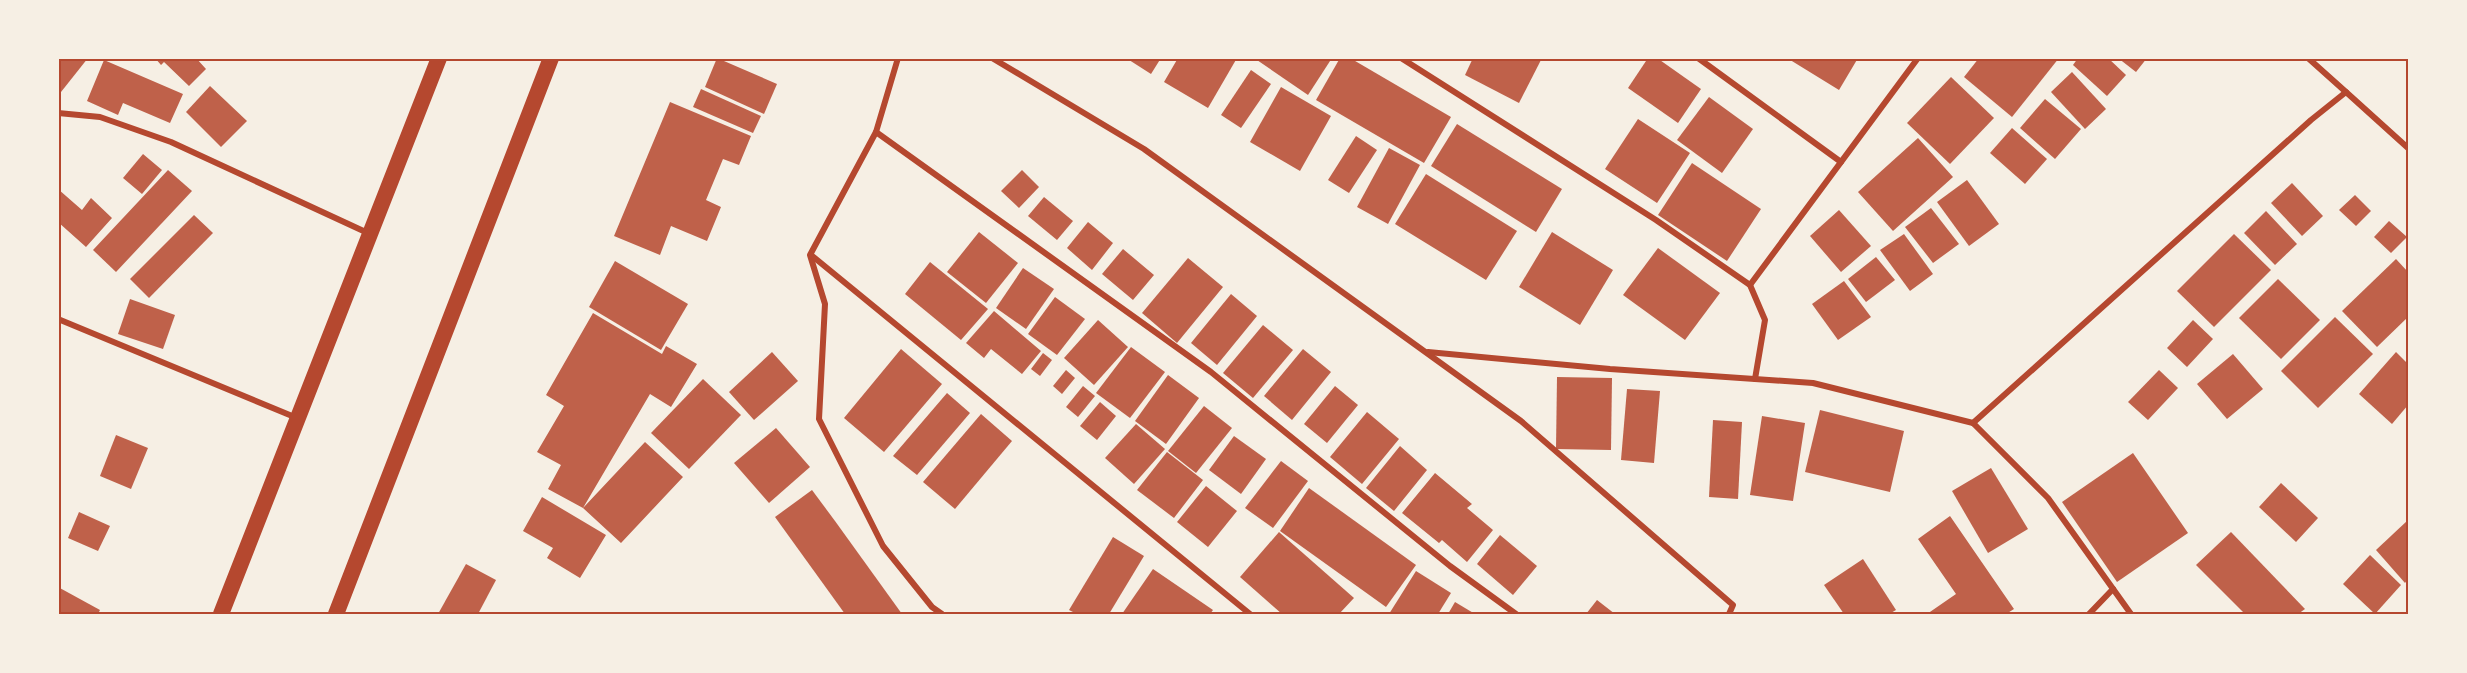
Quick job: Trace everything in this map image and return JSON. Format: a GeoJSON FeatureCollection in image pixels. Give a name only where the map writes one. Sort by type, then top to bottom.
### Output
{"type":"FeatureCollection","features":[{"type":"Feature","properties":{"kind":"highway"},"geometry":{"type":"LineString","coordinates":[[221,615],[439,58]]}},
{"type":"Feature","properties":{"kind":"highway"},"geometry":{"type":"LineString","coordinates":[[336,615],[551,58]]}},
{"type":"Feature","properties":{"kind":"street"},"geometry":{"type":"LineString","coordinates":[[898,58],[876,132],[810,255],[825,304],[819,419],[883,546],[932,607],[942,615]]}},
{"type":"Feature","properties":{"kind":"street"},"geometry":{"type":"LineString","coordinates":[[992,58],[1144,149],[1521,421],[1733,604],[1728,615]]}},
{"type":"Feature","properties":{"kind":"street"},"geometry":{"type":"LineString","coordinates":[[1401,58],[1656,220],[1750,285],[1765,321],[1755,379]]}},
{"type":"Feature","properties":{"kind":"street"},"geometry":{"type":"LineString","coordinates":[[1698,58],[1841,162]]}},
{"type":"Feature","properties":{"kind":"street"},"geometry":{"type":"LineString","coordinates":[[1750,285],[1918,58]]}},
{"type":"Feature","properties":{"kind":"street"},"geometry":{"type":"LineString","coordinates":[[2308,58],[2409,148]]}},
{"type":"Feature","properties":{"kind":"street"},"geometry":{"type":"LineString","coordinates":[[1972,423],[2311,120],[2346,92]]}},
{"type":"Feature","properties":{"kind":"street"},"geometry":{"type":"LineString","coordinates":[[58,113],[100,117],[171,141],[370,234]]}},
{"type":"Feature","properties":{"kind":"street"},"geometry":{"type":"LineString","coordinates":[[876,132],[1211,372],[1450,566],[1515,615]]}},
{"type":"Feature","properties":{"kind":"street"},"geometry":{"type":"LineString","coordinates":[[810,255],[1250,615]]}},
{"type":"Feature","properties":{"kind":"street"},"geometry":{"type":"LineString","coordinates":[[58,319],[298,418]]}},
{"type":"Feature","properties":{"kind":"street"},"geometry":{"type":"LineString","coordinates":[[1426,352],[1610,369],[1813,383],[1972,423],[2049,498],[2131,615]]}},
{"type":"Feature","properties":{"kind":"street"},"geometry":{"type":"LineString","coordinates":[[2089,615],[2112,589]]}},
{"type":"Feature","properties":{"kind":"building"},"geometry":{"type":"Polygon","coordinates":[[[58,58],[88,58],[61,92],[58,90],[58,58]]]}},
{"type":"Feature","properties":{"kind":"building"},"geometry":{"type":"Polygon","coordinates":[[[155,58],[196,58],[206,69],[189,86],[164,62],[161,65],[155,58]]]}},
{"type":"Feature","properties":{"kind":"building"},"geometry":{"type":"Polygon","coordinates":[[[717,58],[777,84],[764,114],[705,87],[717,58]]]}},
{"type":"Feature","properties":{"kind":"building"},"geometry":{"type":"Polygon","coordinates":[[[1126,58],[1161,58],[1151,74],[1126,58]]]}},
{"type":"Feature","properties":{"kind":"building"},"geometry":{"type":"Polygon","coordinates":[[[1178,58],[1237,58],[1208,108],[1164,82],[1178,58]]]}},
{"type":"Feature","properties":{"kind":"building"},"geometry":{"type":"Polygon","coordinates":[[[1254,58],[1332,58],[1308,95],[1254,58]]]}},
{"type":"Feature","properties":{"kind":"building"},"geometry":{"type":"Polygon","coordinates":[[[1340,58],[1350,58],[1451,117],[1424,163],[1316,100],[1340,58]]]}},
{"type":"Feature","properties":{"kind":"building"},"geometry":{"type":"Polygon","coordinates":[[[1473,58],[1542,58],[1519,103],[1465,75],[1473,58]]]}},
{"type":"Feature","properties":{"kind":"building"},"geometry":{"type":"Polygon","coordinates":[[[1648,58],[1657,58],[1701,89],[1678,123],[1628,88],[1648,58]]]}},
{"type":"Feature","properties":{"kind":"building"},"geometry":{"type":"Polygon","coordinates":[[[1787,58],[1858,58],[1839,90],[1787,58]]]}},
{"type":"Feature","properties":{"kind":"building"},"geometry":{"type":"Polygon","coordinates":[[[1979,58],[2059,58],[2012,117],[1964,77],[1979,58]]]}},
{"type":"Feature","properties":{"kind":"building"},"geometry":{"type":"Polygon","coordinates":[[[2078,58],[2108,58],[2126,75],[2107,96],[2073,65],[2078,58]]]}},
{"type":"Feature","properties":{"kind":"building"},"geometry":{"type":"Polygon","coordinates":[[[2118,58],[2147,58],[2136,72],[2118,58]]]}},
{"type":"Feature","properties":{"kind":"building"},"geometry":{"type":"Polygon","coordinates":[[[104,60],[183,94],[170,123],[123,103],[118,115],[87,101],[104,60]]]}},
{"type":"Feature","properties":{"kind":"building"},"geometry":{"type":"Polygon","coordinates":[[[1251,70],[1271,84],[1241,128],[1221,115],[1251,70]]]}},
{"type":"Feature","properties":{"kind":"building"},"geometry":{"type":"Polygon","coordinates":[[[2072,72],[2106,109],[2085,129],[2051,92],[2072,72]]]}},
{"type":"Feature","properties":{"kind":"building"},"geometry":{"type":"Polygon","coordinates":[[[1951,77],[1994,118],[1950,164],[1907,123],[1951,77]]]}},
{"type":"Feature","properties":{"kind":"building"},"geometry":{"type":"Polygon","coordinates":[[[210,86],[247,121],[221,147],[186,112],[210,86]]]}},
{"type":"Feature","properties":{"kind":"building"},"geometry":{"type":"Polygon","coordinates":[[[1281,87],[1331,116],[1300,171],[1250,142],[1281,87]]]}},
{"type":"Feature","properties":{"kind":"building"},"geometry":{"type":"Polygon","coordinates":[[[701,89],[761,116],[753,133],[693,107],[701,89]]]}},
{"type":"Feature","properties":{"kind":"building"},"geometry":{"type":"Polygon","coordinates":[[[1709,97],[1753,129],[1722,173],[1677,140],[1709,97]]]}},
{"type":"Feature","properties":{"kind":"building"},"geometry":{"type":"Polygon","coordinates":[[[2045,99],[2081,129],[2055,159],[2020,128],[2045,99]]]}},
{"type":"Feature","properties":{"kind":"building"},"geometry":{"type":"Polygon","coordinates":[[[670,102],[751,136],[739,165],[723,159],[706,200],[721,207],[707,241],[671,226],[660,255],[614,236],[670,102]]]}},
{"type":"Feature","properties":{"kind":"building"},"geometry":{"type":"Polygon","coordinates":[[[1638,119],[1690,153],[1657,203],[1605,169],[1638,119]]]}},
{"type":"Feature","properties":{"kind":"building"},"geometry":{"type":"Polygon","coordinates":[[[1457,124],[1562,189],[1536,232],[1431,166],[1457,124]]]}},
{"type":"Feature","properties":{"kind":"building"},"geometry":{"type":"Polygon","coordinates":[[[2012,128],[2047,159],[2025,184],[1990,153],[2012,128]]]}},
{"type":"Feature","properties":{"kind":"building"},"geometry":{"type":"Polygon","coordinates":[[[1356,136],[1377,150],[1349,193],[1328,180],[1356,136]]]}},
{"type":"Feature","properties":{"kind":"building"},"geometry":{"type":"Polygon","coordinates":[[[1918,138],[1953,177],[1893,231],[1858,192],[1918,138]]]}},
{"type":"Feature","properties":{"kind":"building"},"geometry":{"type":"Polygon","coordinates":[[[1389,148],[1420,165],[1388,224],[1357,207],[1389,148]]]}},
{"type":"Feature","properties":{"kind":"building"},"geometry":{"type":"Polygon","coordinates":[[[143,154],[162,170],[142,194],[123,178],[143,154]]]}},
{"type":"Feature","properties":{"kind":"building"},"geometry":{"type":"Polygon","coordinates":[[[1692,163],[1761,209],[1727,261],[1658,215],[1692,163]]]}},
{"type":"Feature","properties":{"kind":"building"},"geometry":{"type":"Polygon","coordinates":[[[168,170],[192,191],[116,272],[93,250],[168,170]]]}},
{"type":"Feature","properties":{"kind":"building"},"geometry":{"type":"Polygon","coordinates":[[[1022,170],[1039,187],[1019,208],[1001,191],[1022,170]]]}},
{"type":"Feature","properties":{"kind":"building"},"geometry":{"type":"Polygon","coordinates":[[[1426,174],[1517,231],[1486,280],[1395,224],[1426,174]]]}},
{"type":"Feature","properties":{"kind":"building"},"geometry":{"type":"Polygon","coordinates":[[[1967,180],[1999,224],[1969,246],[1937,202],[1967,180]]]}},
{"type":"Feature","properties":{"kind":"building"},"geometry":{"type":"Polygon","coordinates":[[[2292,183],[2323,216],[2302,236],[2271,203],[2292,183]]]}},
{"type":"Feature","properties":{"kind":"building"},"geometry":{"type":"Polygon","coordinates":[[[58,189],[82,210],[91,198],[112,218],[86,247],[58,222],[58,189]]]}},
{"type":"Feature","properties":{"kind":"building"},"geometry":{"type":"Polygon","coordinates":[[[2355,195],[2371,211],[2356,226],[2339,210],[2355,195]]]}},
{"type":"Feature","properties":{"kind":"building"},"geometry":{"type":"Polygon","coordinates":[[[1044,197],[1073,221],[1057,240],[1028,216],[1044,197]]]}},
{"type":"Feature","properties":{"kind":"building"},"geometry":{"type":"Polygon","coordinates":[[[1931,208],[1959,244],[1933,263],[1905,227],[1931,208]]]}},
{"type":"Feature","properties":{"kind":"building"},"geometry":{"type":"Polygon","coordinates":[[[1839,210],[1871,246],[1841,272],[1810,236],[1839,210]]]}},
{"type":"Feature","properties":{"kind":"building"},"geometry":{"type":"Polygon","coordinates":[[[2266,211],[2297,244],[2275,265],[2244,233],[2266,211]]]}},
{"type":"Feature","properties":{"kind":"building"},"geometry":{"type":"Polygon","coordinates":[[[194,215],[213,233],[149,298],[130,279],[194,215]]]}},
{"type":"Feature","properties":{"kind":"building"},"geometry":{"type":"Polygon","coordinates":[[[2389,221],[2407,237],[2391,253],[2374,237],[2389,221]]]}},
{"type":"Feature","properties":{"kind":"building"},"geometry":{"type":"Polygon","coordinates":[[[1088,222],[1113,243],[1092,270],[1067,248],[1088,222]]]}},
{"type":"Feature","properties":{"kind":"building"},"geometry":{"type":"Polygon","coordinates":[[[979,232],[1018,263],[986,303],[947,272],[979,232]]]}},
{"type":"Feature","properties":{"kind":"building"},"geometry":{"type":"Polygon","coordinates":[[[1552,232],[1613,270],[1580,325],[1519,287],[1552,232]]]}},
{"type":"Feature","properties":{"kind":"building"},"geometry":{"type":"Polygon","coordinates":[[[1904,234],[1933,274],[1910,291],[1880,250],[1904,234]]]}},
{"type":"Feature","properties":{"kind":"building"},"geometry":{"type":"Polygon","coordinates":[[[2234,234],[2271,270],[2214,327],[2177,291],[2234,234]]]}},
{"type":"Feature","properties":{"kind":"building"},"geometry":{"type":"Polygon","coordinates":[[[1658,248],[1720,293],[1685,340],[1623,295],[1658,248]]]}},
{"type":"Feature","properties":{"kind":"building"},"geometry":{"type":"Polygon","coordinates":[[[1123,249],[1154,275],[1133,300],[1102,274],[1123,249]]]}},
{"type":"Feature","properties":{"kind":"building"},"geometry":{"type":"Polygon","coordinates":[[[1876,257],[1895,280],[1866,302],[1848,279],[1876,257]]]}},
{"type":"Feature","properties":{"kind":"building"},"geometry":{"type":"Polygon","coordinates":[[[1188,258],[1223,287],[1177,343],[1142,313],[1188,258]]]}},
{"type":"Feature","properties":{"kind":"building"},"geometry":{"type":"Polygon","coordinates":[[[2396,259],[2408,272],[2408,317],[2377,347],[2342,311],[2396,259]]]}},
{"type":"Feature","properties":{"kind":"building"},"geometry":{"type":"Polygon","coordinates":[[[615,261],[688,304],[661,350],[589,307],[615,261]]]}},
{"type":"Feature","properties":{"kind":"building"},"geometry":{"type":"Polygon","coordinates":[[[930,262],[988,309],[961,340],[905,294],[930,262]]]}},
{"type":"Feature","properties":{"kind":"building"},"geometry":{"type":"Polygon","coordinates":[[[1023,268],[1054,289],[1026,329],[996,308],[1023,268]]]}},
{"type":"Feature","properties":{"kind":"building"},"geometry":{"type":"Polygon","coordinates":[[[2278,279],[2320,320],[2281,359],[2239,318],[2278,279]]]}},
{"type":"Feature","properties":{"kind":"building"},"geometry":{"type":"Polygon","coordinates":[[[1844,281],[1871,317],[1838,340],[1812,304],[1844,281]]]}},
{"type":"Feature","properties":{"kind":"building"},"geometry":{"type":"Polygon","coordinates":[[[1231,294],[1257,316],[1217,365],[1191,343],[1231,294]]]}},
{"type":"Feature","properties":{"kind":"building"},"geometry":{"type":"Polygon","coordinates":[[[1055,297],[1085,319],[1057,355],[1028,334],[1055,297]]]}},
{"type":"Feature","properties":{"kind":"building"},"geometry":{"type":"Polygon","coordinates":[[[130,299],[175,315],[163,349],[118,334],[130,299]]]}},
{"type":"Feature","properties":{"kind":"building"},"geometry":{"type":"Polygon","coordinates":[[[994,311],[1041,351],[1022,374],[991,349],[984,358],[966,343],[994,311]]]}},
{"type":"Feature","properties":{"kind":"building"},"geometry":{"type":"Polygon","coordinates":[[[593,313],[662,354],[666,346],[697,364],[671,407],[650,394],[583,508],[548,489],[561,465],[537,452],[564,406],[546,395],[593,313]]]}},
{"type":"Feature","properties":{"kind":"building"},"geometry":{"type":"Polygon","coordinates":[[[2335,317],[2373,354],[2318,408],[2281,371],[2335,317]]]}},
{"type":"Feature","properties":{"kind":"building"},"geometry":{"type":"Polygon","coordinates":[[[1098,320],[1128,347],[1094,385],[1064,358],[1098,320]]]}},
{"type":"Feature","properties":{"kind":"building"},"geometry":{"type":"Polygon","coordinates":[[[2193,320],[2213,339],[2187,367],[2167,348],[2193,320]]]}},
{"type":"Feature","properties":{"kind":"building"},"geometry":{"type":"Polygon","coordinates":[[[1263,325],[1293,350],[1253,398],[1223,373],[1263,325]]]}},
{"type":"Feature","properties":{"kind":"building"},"geometry":{"type":"Polygon","coordinates":[[[1131,347],[1165,372],[1130,418],[1096,393],[1131,347]]]}},
{"type":"Feature","properties":{"kind":"building"},"geometry":{"type":"Polygon","coordinates":[[[901,349],[942,384],[884,452],[844,418],[901,349]]]}},
{"type":"Feature","properties":{"kind":"building"},"geometry":{"type":"Polygon","coordinates":[[[1303,349],[1331,372],[1292,420],[1264,396],[1303,349]]]}},
{"type":"Feature","properties":{"kind":"building"},"geometry":{"type":"Polygon","coordinates":[[[772,352],[798,381],[754,420],[729,392],[772,352]]]}},
{"type":"Feature","properties":{"kind":"building"},"geometry":{"type":"Polygon","coordinates":[[[2396,352],[2408,364],[2408,405],[2392,424],[2359,394],[2396,352]]]}},
{"type":"Feature","properties":{"kind":"building"},"geometry":{"type":"Polygon","coordinates":[[[1043,353],[1052,360],[1040,376],[1031,369],[1043,353]]]}},
{"type":"Feature","properties":{"kind":"building"},"geometry":{"type":"Polygon","coordinates":[[[2233,354],[2263,389],[2227,419],[2197,384],[2233,354]]]}},
{"type":"Feature","properties":{"kind":"building"},"geometry":{"type":"Polygon","coordinates":[[[1066,370],[1075,378],[1062,394],[1053,386],[1066,370]]]}},
{"type":"Feature","properties":{"kind":"building"},"geometry":{"type":"Polygon","coordinates":[[[2159,370],[2178,388],[2148,420],[2128,402],[2159,370]]]}},
{"type":"Feature","properties":{"kind":"building"},"geometry":{"type":"Polygon","coordinates":[[[1168,375],[1199,398],[1166,444],[1135,421],[1168,375]]]}},
{"type":"Feature","properties":{"kind":"building"},"geometry":{"type":"Polygon","coordinates":[[[1557,377],[1612,378],[1611,450],[1556,449],[1557,377]]]}},
{"type":"Feature","properties":{"kind":"building"},"geometry":{"type":"Polygon","coordinates":[[[703,379],[741,415],[689,469],[651,433],[703,379]]]}},
{"type":"Feature","properties":{"kind":"building"},"geometry":{"type":"Polygon","coordinates":[[[1083,386],[1095,396],[1078,417],[1066,407],[1083,386]]]}},
{"type":"Feature","properties":{"kind":"building"},"geometry":{"type":"Polygon","coordinates":[[[1335,386],[1358,405],[1327,443],[1304,424],[1335,386]]]}},
{"type":"Feature","properties":{"kind":"building"},"geometry":{"type":"Polygon","coordinates":[[[1627,389],[1660,391],[1654,463],[1621,460],[1627,389]]]}},
{"type":"Feature","properties":{"kind":"building"},"geometry":{"type":"Polygon","coordinates":[[[947,393],[970,413],[917,475],[893,456],[947,393]]]}},
{"type":"Feature","properties":{"kind":"building"},"geometry":{"type":"Polygon","coordinates":[[[1100,402],[1116,416],[1097,440],[1080,426],[1100,402]]]}},
{"type":"Feature","properties":{"kind":"building"},"geometry":{"type":"Polygon","coordinates":[[[1204,406],[1232,428],[1196,473],[1168,451],[1204,406]]]}},
{"type":"Feature","properties":{"kind":"building"},"geometry":{"type":"Polygon","coordinates":[[[1820,410],[1904,431],[1890,492],[1805,472],[1820,410]]]}},
{"type":"Feature","properties":{"kind":"building"},"geometry":{"type":"Polygon","coordinates":[[[1367,412],[1399,439],[1362,484],[1330,457],[1367,412]]]}},
{"type":"Feature","properties":{"kind":"building"},"geometry":{"type":"Polygon","coordinates":[[[981,414],[1012,441],[955,509],[923,482],[981,414]]]}},
{"type":"Feature","properties":{"kind":"building"},"geometry":{"type":"Polygon","coordinates":[[[1762,416],[1805,423],[1793,501],[1750,495],[1762,416]]]}},
{"type":"Feature","properties":{"kind":"building"},"geometry":{"type":"Polygon","coordinates":[[[1713,420],[1742,422],[1738,499],[1709,497],[1713,420]]]}},
{"type":"Feature","properties":{"kind":"building"},"geometry":{"type":"Polygon","coordinates":[[[1136,424],[1165,449],[1134,484],[1105,458],[1136,424]]]}},
{"type":"Feature","properties":{"kind":"building"},"geometry":{"type":"Polygon","coordinates":[[[776,428],[810,467],[769,503],[734,463],[776,428]]]}},
{"type":"Feature","properties":{"kind":"building"},"geometry":{"type":"Polygon","coordinates":[[[116,435],[148,448],[131,489],[100,476],[116,435]]]}},
{"type":"Feature","properties":{"kind":"building"},"geometry":{"type":"Polygon","coordinates":[[[1234,436],[1266,459],[1241,494],[1209,470],[1234,436]]]}},
{"type":"Feature","properties":{"kind":"building"},"geometry":{"type":"Polygon","coordinates":[[[645,442],[683,477],[621,543],[583,508],[645,442]]]}},
{"type":"Feature","properties":{"kind":"building"},"geometry":{"type":"Polygon","coordinates":[[[1400,446],[1427,470],[1394,511],[1366,488],[1400,446]]]}},
{"type":"Feature","properties":{"kind":"building"},"geometry":{"type":"Polygon","coordinates":[[[1167,452],[1203,480],[1174,518],[1137,490],[1167,452]]]}},
{"type":"Feature","properties":{"kind":"building"},"geometry":{"type":"Polygon","coordinates":[[[2133,453],[2188,533],[2117,582],[2062,502],[2133,453]]]}},
{"type":"Feature","properties":{"kind":"building"},"geometry":{"type":"Polygon","coordinates":[[[1281,461],[1308,481],[1273,528],[1245,508],[1281,461]]]}},
{"type":"Feature","properties":{"kind":"building"},"geometry":{"type":"Polygon","coordinates":[[[1991,468],[2028,529],[1988,553],[1952,491],[1991,468]]]}},
{"type":"Feature","properties":{"kind":"building"},"geometry":{"type":"Polygon","coordinates":[[[1435,473],[1472,504],[1467,508],[1493,530],[1467,562],[1442,540],[1439,543],[1402,513],[1435,473]]]}},
{"type":"Feature","properties":{"kind":"building"},"geometry":{"type":"Polygon","coordinates":[[[2281,483],[2318,518],[2296,542],[2259,507],[2281,483]]]}},
{"type":"Feature","properties":{"kind":"building"},"geometry":{"type":"Polygon","coordinates":[[[1206,486],[1237,511],[1208,547],[1177,522],[1206,486]]]}},
{"type":"Feature","properties":{"kind":"building"},"geometry":{"type":"Polygon","coordinates":[[[1309,488],[1416,565],[1386,607],[1280,531],[1309,488]]]}},
{"type":"Feature","properties":{"kind":"building"},"geometry":{"type":"Polygon","coordinates":[[[812,490],[902,614],[845,614],[775,517],[812,490]]]}},
{"type":"Feature","properties":{"kind":"building"},"geometry":{"type":"Polygon","coordinates":[[[542,497],[606,535],[580,578],[547,558],[553,548],[523,531],[542,497]]]}},
{"type":"Feature","properties":{"kind":"building"},"geometry":{"type":"Polygon","coordinates":[[[79,512],[110,526],[98,551],[68,538],[79,512]]]}},
{"type":"Feature","properties":{"kind":"building"},"geometry":{"type":"Polygon","coordinates":[[[1950,516],[2014,609],[2006,614],[1927,614],[1956,594],[1918,539],[1950,516]]]}},
{"type":"Feature","properties":{"kind":"building"},"geometry":{"type":"Polygon","coordinates":[[[2408,520],[2408,579],[2405,583],[2376,550],[2408,520]]]}},
{"type":"Feature","properties":{"kind":"building"},"geometry":{"type":"Polygon","coordinates":[[[1279,532],[1354,598],[1339,614],[1282,614],[1240,577],[1279,532]]]}},
{"type":"Feature","properties":{"kind":"building"},"geometry":{"type":"Polygon","coordinates":[[[2231,532],[2305,609],[2298,614],[2245,614],[2196,565],[2231,532]]]}},
{"type":"Feature","properties":{"kind":"building"},"geometry":{"type":"Polygon","coordinates":[[[1500,535],[1537,566],[1513,595],[1477,564],[1500,535]]]}},
{"type":"Feature","properties":{"kind":"building"},"geometry":{"type":"Polygon","coordinates":[[[1113,537],[1144,556],[1109,614],[1077,614],[1069,610],[1113,537]]]}},
{"type":"Feature","properties":{"kind":"building"},"geometry":{"type":"Polygon","coordinates":[[[2370,555],[2401,585],[2375,614],[2343,584],[2370,555]]]}},
{"type":"Feature","properties":{"kind":"building"},"geometry":{"type":"Polygon","coordinates":[[[1863,559],[1896,610],[1889,614],[1844,614],[1824,585],[1863,559]]]}},
{"type":"Feature","properties":{"kind":"building"},"geometry":{"type":"Polygon","coordinates":[[[466,564],[496,580],[478,614],[438,614],[466,564]]]}},
{"type":"Feature","properties":{"kind":"building"},"geometry":{"type":"Polygon","coordinates":[[[1153,569],[1213,610],[1210,614],[1122,614],[1153,569]]]}},
{"type":"Feature","properties":{"kind":"building"},"geometry":{"type":"Polygon","coordinates":[[[1416,571],[1451,593],[1438,614],[1389,614],[1416,571]]]}},
{"type":"Feature","properties":{"kind":"building"},"geometry":{"type":"Polygon","coordinates":[[[58,587],[100,610],[98,614],[58,614],[58,587]]]}},
{"type":"Feature","properties":{"kind":"building"},"geometry":{"type":"Polygon","coordinates":[[[1597,600],[1615,614],[1586,614],[1597,600]]]}},
{"type":"Feature","properties":{"kind":"building"},"geometry":{"type":"Polygon","coordinates":[[[1455,602],[1475,614],[1448,614],[1455,602]]]}}]}
